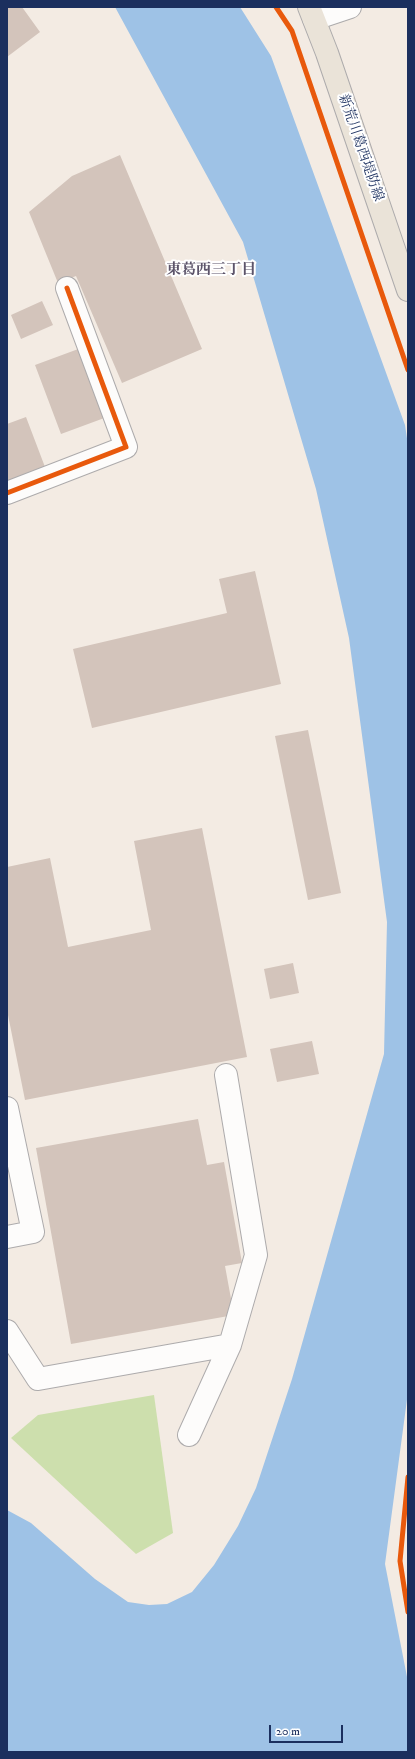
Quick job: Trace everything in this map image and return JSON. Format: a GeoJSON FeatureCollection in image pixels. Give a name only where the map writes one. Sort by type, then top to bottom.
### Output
{"type":"FeatureCollection","features":[{"type":"Feature","properties":{"kind":"main road","name":"新荒川葛西堤防線"},"geometry":{"type":"LineString","coordinates":[[311,13],[327,53],[408,290]]}},
{"type":"Feature","properties":{"kind":"street"},"geometry":{"type":"LineString","coordinates":[[311,13],[350,7]]}},
{"type":"Feature","properties":{"kind":"street"},"geometry":{"type":"LineString","coordinates":[[7,493],[126,447],[67,288]]}},
{"type":"Feature","properties":{"kind":"street"},"geometry":{"type":"LineString","coordinates":[[189,1435],[230,1345],[256,1255],[226,1075]]}},
{"type":"Feature","properties":{"kind":"street"},"geometry":{"type":"LineString","coordinates":[[7,1108],[33,1232],[7,1237]]}},
{"type":"Feature","properties":{"kind":"street"},"geometry":{"type":"LineString","coordinates":[[7,1331],[38,1379],[230,1345]]}},
{"type":"Feature","properties":{"kind":"path"},"geometry":{"type":"LineString","coordinates":[[276,7],[292,31]]}},
{"type":"Feature","properties":{"kind":"path"},"geometry":{"type":"LineString","coordinates":[[383,296],[408,370]]}},
{"type":"Feature","properties":{"kind":"path"},"geometry":{"type":"LineString","coordinates":[[408,1477],[400,1561],[408,1612]]}},
{"type":"Feature","properties":{"kind":"green space"},"geometry":{"type":"Polygon","coordinates":[[[154,1395],[173,1533],[136,1554],[11,1438],[38,1415],[154,1395]]]}},
{"type":"Feature","properties":{"kind":"water"},"geometry":{"type":"Polygon","coordinates":[[[115,7],[240,7],[271,56],[405,425],[408,445],[408,1392],[385,1564],[408,1682],[408,1752],[7,1752],[7,1510],[31,1523],[95,1579],[128,1602],[149,1605],[167,1604],[192,1592],[214,1565],[238,1526],[256,1488],[292,1379],[384,1054],[387,922],[349,638],[316,489],[243,242],[115,7]]]}},
{"type":"Feature","properties":{"kind":"building"},"geometry":{"type":"Polygon","coordinates":[[[7,7],[22,7],[40,32],[7,57],[7,7]]]}},
{"type":"Feature","properties":{"kind":"building"},"geometry":{"type":"Polygon","coordinates":[[[120,155],[202,349],[122,383],[76,276],[58,283],[29,212],[72,176],[120,155]]]}},
{"type":"Feature","properties":{"kind":"building"},"geometry":{"type":"Polygon","coordinates":[[[42,301],[53,325],[21,339],[11,315],[42,301]]]}},
{"type":"Feature","properties":{"kind":"building"},"geometry":{"type":"Polygon","coordinates":[[[81,348],[107,417],[61,434],[35,365],[81,348]]]}},
{"type":"Feature","properties":{"kind":"building"},"geometry":{"type":"Polygon","coordinates":[[[26,417],[45,467],[7,481],[7,424],[26,417]]]}},
{"type":"Feature","properties":{"kind":"building"},"geometry":{"type":"Polygon","coordinates":[[[255,571],[281,684],[92,728],[73,649],[227,613],[219,579],[255,571]]]}},
{"type":"Feature","properties":{"kind":"building"},"geometry":{"type":"Polygon","coordinates":[[[308,730],[341,893],[308,900],[275,736],[308,730]]]}},
{"type":"Feature","properties":{"kind":"building"},"geometry":{"type":"Polygon","coordinates":[[[202,828],[247,1057],[25,1100],[7,1010],[7,867],[50,858],[68,947],[151,930],[134,841],[202,828]]]}},
{"type":"Feature","properties":{"kind":"building"},"geometry":{"type":"Polygon","coordinates":[[[293,963],[299,993],[270,999],[264,969],[293,963]]]}},
{"type":"Feature","properties":{"kind":"building"},"geometry":{"type":"Polygon","coordinates":[[[312,1041],[319,1074],[277,1082],[270,1049],[312,1041]]]}},
{"type":"Feature","properties":{"kind":"building"},"geometry":{"type":"Polygon","coordinates":[[[198,1119],[207,1165],[224,1162],[242,1263],[225,1266],[234,1315],[71,1344],[36,1148],[198,1119]]]}},
{"type":"Feature","properties":{"kind":"cycle path"},"geometry":{"type":"LineString","coordinates":[[276,7],[292,31],[408,370]]}},
{"type":"Feature","properties":{"kind":"cycle path"},"geometry":{"type":"LineString","coordinates":[[7,493],[126,447],[67,288]]}},
{"type":"Feature","properties":{"kind":"cycle path"},"geometry":{"type":"LineString","coordinates":[[408,1477],[400,1561],[408,1612]]}},
{"type":"Feature","properties":{"kind":"district","name":"東葛西三丁目"},"geometry":{"type":"Point","coordinates":[211,271]}}]}
